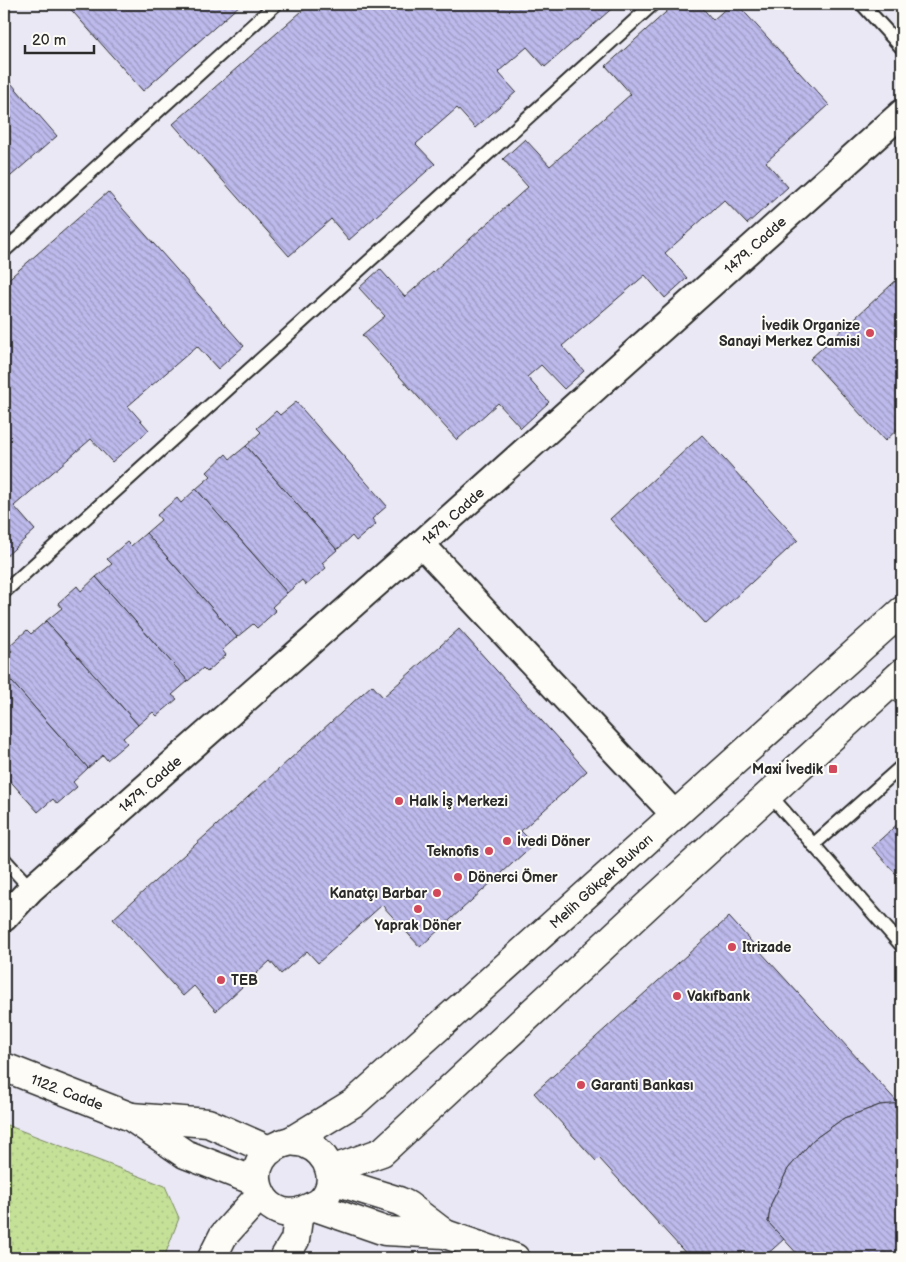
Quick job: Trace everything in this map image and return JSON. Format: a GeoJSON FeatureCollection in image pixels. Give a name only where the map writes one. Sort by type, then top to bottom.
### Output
{"type":"FeatureCollection","features":[{"type":"Feature","properties":{"kind":"main road","name":"Melih Gökçek Bulvarı"},"geometry":{"type":"LineString","coordinates":[[280,1145],[355,1102],[902,611]]}},
{"type":"Feature","properties":{"kind":"main road"},"geometry":{"type":"LineString","coordinates":[[331,1175],[382,1152],[769,794],[898,685]]}},
{"type":"Feature","properties":{"kind":"main road","name":"1122. Cadde"},"geometry":{"type":"LineString","coordinates":[[4,1067],[131,1117],[185,1154],[259,1188]]}},
{"type":"Feature","properties":{"kind":"main road","name":"1122. Cadde"},"geometry":{"type":"LineString","coordinates":[[131,1117],[208,1123],[280,1145]]}},
{"type":"Feature","properties":{"kind":"main road"},"geometry":{"type":"LineString","coordinates":[[331,1175],[328,1190],[322,1200],[306,1209],[284,1212],[271,1206],[259,1188],[259,1164],[280,1145],[306,1144],[318,1152],[331,1175],[407,1205],[445,1234]]}},
{"type":"Feature","properties":{"kind":"main road"},"geometry":{"type":"LineString","coordinates":[[212,1258],[223,1236],[259,1188]]}},
{"type":"Feature","properties":{"kind":"main road"},"geometry":{"type":"LineString","coordinates":[[306,1209],[385,1231],[445,1234],[516,1258]]}},
{"type":"Feature","properties":{"kind":"main road"},"geometry":{"type":"LineString","coordinates":[[284,1258],[295,1240],[306,1209]]}},
{"type":"Feature","properties":{"kind":"street","name":"1479. Cadde"},"geometry":{"type":"LineString","coordinates":[[4,918],[31,890],[902,113]]}},
{"type":"Feature","properties":{"kind":"street"},"geometry":{"type":"LineString","coordinates":[[421,544],[675,815]]}},
{"type":"Feature","properties":{"kind":"lane"},"geometry":{"type":"LineString","coordinates":[[4,252],[276,4]]}},
{"type":"Feature","properties":{"kind":"lane"},"geometry":{"type":"LineString","coordinates":[[4,592],[653,4]]}},
{"type":"Feature","properties":{"kind":"lane"},"geometry":{"type":"LineString","coordinates":[[862,4],[902,48]]}},
{"type":"Feature","properties":{"kind":"lane"},"geometry":{"type":"LineString","coordinates":[[813,845],[902,766]]}},
{"type":"Feature","properties":{"kind":"lane"},"geometry":{"type":"LineString","coordinates":[[769,794],[902,946]]}},
{"type":"Feature","properties":{"kind":"lane"},"geometry":{"type":"LineString","coordinates":[[4,859],[31,890]]}},
{"type":"Feature","properties":{"kind":"green space"},"geometry":{"type":"Polygon","coordinates":[[[4,1124],[165,1186],[179,1218],[164,1258],[4,1258],[4,1124]]]}},
{"type":"Feature","properties":{"kind":"building"},"geometry":{"type":"Polygon","coordinates":[[[66,4],[241,4],[143,91],[66,4]]]}},
{"type":"Feature","properties":{"kind":"building"},"geometry":{"type":"Polygon","coordinates":[[[310,4],[617,4],[545,67],[527,47],[498,72],[516,92],[475,128],[457,108],[416,144],[435,164],[349,240],[331,219],[289,256],[173,124],[310,4]]]}},
{"type":"Feature","properties":{"kind":"building"},"geometry":{"type":"Polygon","coordinates":[[[675,4],[699,4],[713,20],[731,4],[737,4],[829,105],[766,162],[788,187],[747,224],[724,200],[665,253],[687,278],[665,298],[645,275],[562,346],[584,371],[564,389],[541,365],[527,377],[549,402],[521,428],[498,403],[457,440],[362,335],[385,316],[359,288],[380,269],[405,297],[528,187],[503,159],[525,139],[550,166],[631,94],[606,66],[675,4]]]}},
{"type":"Feature","properties":{"kind":"building"},"geometry":{"type":"Polygon","coordinates":[[[4,75],[57,136],[4,182],[4,75]]]}},
{"type":"Feature","properties":{"kind":"building"},"geometry":{"type":"Polygon","coordinates":[[[108,192],[244,346],[218,369],[197,346],[128,406],[149,430],[112,462],[91,439],[14,506],[35,530],[4,558],[4,283],[108,192]]]}},
{"type":"Feature","properties":{"kind":"building","name":"İvedik Organize Sanayi Merkez Camisi"},"geometry":{"type":"Polygon","coordinates":[[[902,275],[902,425],[885,441],[810,359],[902,275]]]}},
{"type":"Feature","properties":{"kind":"building"},"geometry":{"type":"Polygon","coordinates":[[[296,402],[387,506],[372,519],[376,524],[356,541],[352,536],[337,550],[246,446],[261,432],[257,428],[276,411],[280,415],[296,402]]]}},
{"type":"Feature","properties":{"kind":"building"},"geometry":{"type":"Polygon","coordinates":[[[702,435],[798,540],[706,624],[610,519],[702,435]]]}},
{"type":"Feature","properties":{"kind":"building"},"geometry":{"type":"Polygon","coordinates":[[[246,446],[337,550],[322,563],[326,568],[306,585],[302,580],[287,593],[196,489],[211,476],[207,472],[226,454],[230,459],[246,446]]]}},
{"type":"Feature","properties":{"kind":"building"},"geometry":{"type":"Polygon","coordinates":[[[196,489],[287,593],[272,607],[276,611],[257,628],[253,624],[237,637],[146,533],[161,520],[157,515],[177,498],[181,503],[196,489]]]}},
{"type":"Feature","properties":{"kind":"building"},"geometry":{"type":"Polygon","coordinates":[[[146,533],[237,637],[222,650],[226,655],[207,672],[203,668],[188,681],[96,577],[112,564],[107,559],[127,542],[131,546],[146,533]]]}},
{"type":"Feature","properties":{"kind":"building"},"geometry":{"type":"Polygon","coordinates":[[[96,577],[188,681],[172,695],[177,699],[157,716],[153,712],[138,725],[46,621],[62,608],[58,603],[77,586],[81,591],[96,577]]]}},
{"type":"Feature","properties":{"kind":"building"},"geometry":{"type":"Polygon","coordinates":[[[46,621],[138,725],[123,738],[127,743],[107,760],[103,755],[88,768],[4,673],[4,659],[12,651],[8,647],[27,630],[31,634],[46,621]]]}},
{"type":"Feature","properties":{"kind":"building","name":"Halk İş Merkezi"},"geometry":{"type":"Polygon","coordinates":[[[459,629],[587,771],[521,831],[534,844],[420,947],[382,905],[318,963],[307,951],[281,974],[270,961],[216,1011],[194,986],[183,996],[113,919],[372,685],[383,697],[459,629]]]}},
{"type":"Feature","properties":{"kind":"building"},"geometry":{"type":"Polygon","coordinates":[[[4,673],[88,768],[73,782],[77,787],[57,804],[53,799],[38,812],[4,774],[4,673]]]}},
{"type":"Feature","properties":{"kind":"building"},"geometry":{"type":"Polygon","coordinates":[[[902,820],[902,881],[872,847],[902,820]]]}},
{"type":"Feature","properties":{"kind":"building"},"geometry":{"type":"Polygon","coordinates":[[[729,917],[899,1104],[880,1105],[844,1118],[813,1140],[788,1169],[771,1204],[768,1222],[784,1239],[763,1258],[690,1258],[599,1158],[596,1161],[534,1093],[729,917]]]}},
{"type":"Feature","properties":{"kind":"building"},"geometry":{"type":"Polygon","coordinates":[[[902,1103],[902,1258],[801,1258],[768,1222],[771,1204],[788,1169],[813,1140],[844,1118],[880,1105],[902,1103]]]}},
{"type":"Feature","properties":{"kind":"place","name":"İvedik Organize Sanayi Merkez Camisi"},"geometry":{"type":"Point","coordinates":[870,333]}},
{"type":"Feature","properties":{"kind":"place","name":"Maxi İvedik"},"geometry":{"type":"Point","coordinates":[833,769]}},
{"type":"Feature","properties":{"kind":"place","name":"Halk İş Merkezi"},"geometry":{"type":"Point","coordinates":[399,801]}},
{"type":"Feature","properties":{"kind":"place","name":"İvedi Döner"},"geometry":{"type":"Point","coordinates":[507,841]}},
{"type":"Feature","properties":{"kind":"place","name":"Teknofis"},"geometry":{"type":"Point","coordinates":[489,851]}},
{"type":"Feature","properties":{"kind":"place","name":"Dönerci Ömer"},"geometry":{"type":"Point","coordinates":[458,877]}},
{"type":"Feature","properties":{"kind":"place","name":"Kanatçı Barbar"},"geometry":{"type":"Point","coordinates":[437,893]}},
{"type":"Feature","properties":{"kind":"place","name":"Yaprak Döner"},"geometry":{"type":"Point","coordinates":[418,909]}},
{"type":"Feature","properties":{"kind":"place","name":"Itrizade"},"geometry":{"type":"Point","coordinates":[732,947]}},
{"type":"Feature","properties":{"kind":"place","name":"TEB"},"geometry":{"type":"Point","coordinates":[221,980]}},
{"type":"Feature","properties":{"kind":"place","name":"Vakıfbank"},"geometry":{"type":"Point","coordinates":[677,996]}},
{"type":"Feature","properties":{"kind":"place","name":"Garanti Bankası"},"geometry":{"type":"Point","coordinates":[581,1085]}}]}
